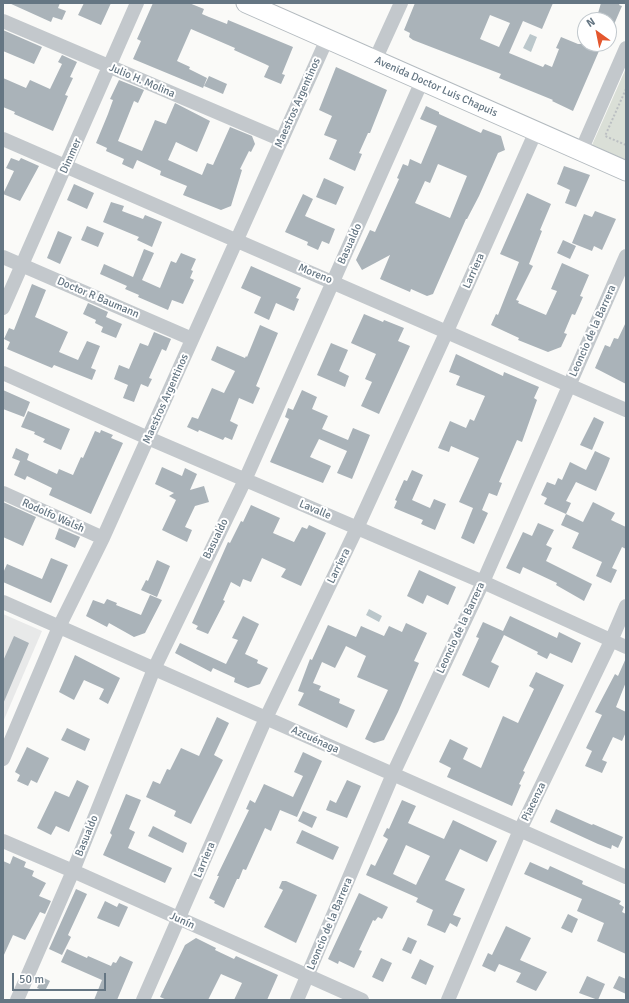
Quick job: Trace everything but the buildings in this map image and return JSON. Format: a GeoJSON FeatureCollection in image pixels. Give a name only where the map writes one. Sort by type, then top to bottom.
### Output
{"type":"FeatureCollection","features":[{"type":"Feature","properties":{"kind":"main road","name":"Avenida Doctor Luis Chapuis"},"geometry":{"type":"LineString","coordinates":[[246,3],[626,171]]}},
{"type":"Feature","properties":{"kind":"street","name":"Dimmer"},"geometry":{"type":"LineString","coordinates":[[3,308],[138,3]]}},
{"type":"Feature","properties":{"kind":"street"},"geometry":{"type":"LineString","coordinates":[[375,60],[401,3]]}},
{"type":"Feature","properties":{"kind":"street","name":"Julio H. Molina"},"geometry":{"type":"LineString","coordinates":[[3,20],[110,68],[282,140]]}},
{"type":"Feature","properties":{"kind":"street","name":"Maestros Argentinos"},"geometry":{"type":"LineString","coordinates":[[3,759],[59,627],[103,538],[235,241],[327,39]]}},
{"type":"Feature","properties":{"kind":"street"},"geometry":{"type":"LineString","coordinates":[[581,151],[626,48]]}},
{"type":"Feature","properties":{"kind":"street","name":"Basualdo"},"geometry":{"type":"LineString","coordinates":[[17,1000],[73,871],[154,669],[245,480],[422,81]]}},
{"type":"Feature","properties":{"kind":"street","name":"Larriera"},"geometry":{"type":"LineString","coordinates":[[143,1000],[266,718],[357,528],[447,332],[536,131]]}},
{"type":"Feature","properties":{"kind":"street","name":"Moreno"},"geometry":{"type":"LineString","coordinates":[[3,139],[235,241],[334,281],[626,410]]}},
{"type":"Feature","properties":{"kind":"street","name":"Leoncio de la Barrera"},"geometry":{"type":"LineString","coordinates":[[297,1000],[393,774],[483,582],[626,256]]}},
{"type":"Feature","properties":{"kind":"street","name":"Doctor R Baumann"},"geometry":{"type":"LineString","coordinates":[[3,257],[192,339]]}},
{"type":"Feature","properties":{"kind":"street","name":"Lavalle"},"geometry":{"type":"LineString","coordinates":[[3,373],[148,438],[483,582],[626,648]]}},
{"type":"Feature","properties":{"kind":"street","name":"Rodolfo Walsh"},"geometry":{"type":"LineString","coordinates":[[3,493],[103,538]]}},
{"type":"Feature","properties":{"kind":"street","name":"Azcuénaga"},"geometry":{"type":"LineString","coordinates":[[3,602],[626,877]]}},
{"type":"Feature","properties":{"kind":"street","name":"Piacenza"},"geometry":{"type":"LineString","coordinates":[[448,1000],[520,830],[611,641],[626,606]]}},
{"type":"Feature","properties":{"kind":"street","name":"Junín"},"geometry":{"type":"LineString","coordinates":[[3,841],[362,1000]]}},
{"type":"Feature","properties":{"kind":"path"},"geometry":{"type":"LineString","coordinates":[[626,89],[605,136],[626,146]]}},
{"type":"Feature","properties":{"kind":"shaded area"},"geometry":{"type":"Polygon","coordinates":[[[530,34],[537,37],[531,52],[523,48],[530,34]]]}},
{"type":"Feature","properties":{"kind":"shaded area"},"geometry":{"type":"Polygon","coordinates":[[[626,68],[626,160],[592,145],[626,68]]]}},
{"type":"Feature","properties":{"kind":"shaded area"},"geometry":{"type":"Polygon","coordinates":[[[369,609],[382,616],[379,622],[366,615],[369,609]]]}},
{"type":"Feature","properties":{"kind":"shaded area"},"geometry":{"type":"Polygon","coordinates":[[[3,614],[42,631],[3,722],[3,614]]]}}]}
